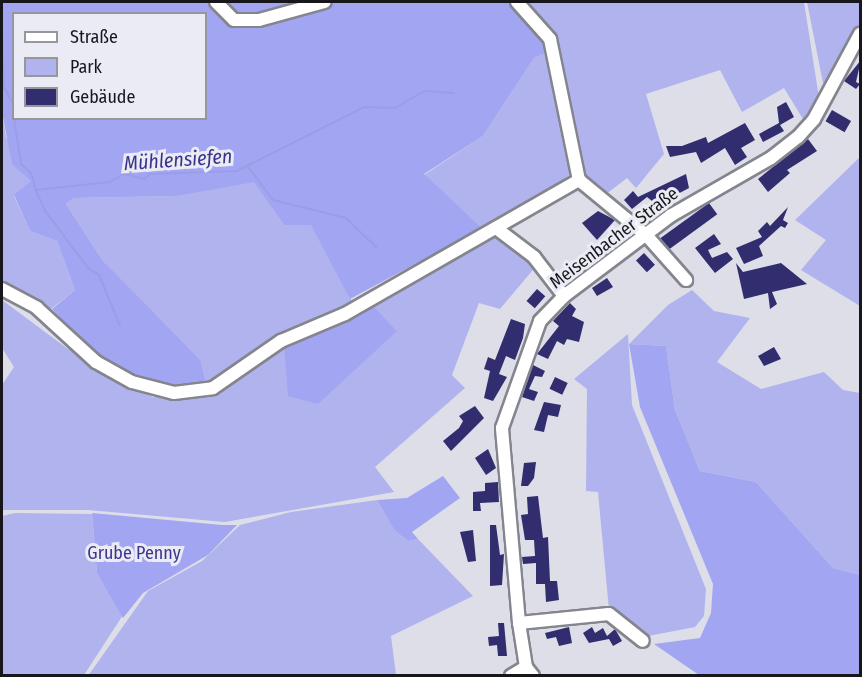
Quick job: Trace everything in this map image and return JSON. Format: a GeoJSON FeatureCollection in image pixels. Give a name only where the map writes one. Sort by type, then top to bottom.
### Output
{"type":"FeatureCollection","features":[{"type":"Feature","properties":{"kind":"street"},"geometry":{"type":"LineString","coordinates":[[216,2],[234,20],[259,20],[325,2]]}},
{"type":"Feature","properties":{"kind":"street"},"geometry":{"type":"LineString","coordinates":[[517,2],[550,39],[579,180],[647,236],[686,280]]}},
{"type":"Feature","properties":{"kind":"street","name":"Meisenbacher Straße"},"geometry":{"type":"LineString","coordinates":[[530,671],[519,623],[502,428],[540,321],[564,296],[647,236],[670,216],[771,158],[808,128],[861,34]]}},
{"type":"Feature","properties":{"kind":"street"},"geometry":{"type":"LineString","coordinates":[[2,289],[37,308],[96,362],[132,382],[174,393],[195,391],[227,382],[281,341],[345,314],[579,180]]}},
{"type":"Feature","properties":{"kind":"street"},"geometry":{"type":"LineString","coordinates":[[496,228],[534,257],[564,296]]}},
{"type":"Feature","properties":{"kind":"street"},"geometry":{"type":"LineString","coordinates":[[519,623],[609,614],[643,641]]}},
{"type":"Feature","properties":{"kind":"street"},"geometry":{"type":"LineString","coordinates":[[511,675],[530,671]]}},
{"type":"Feature","properties":{"kind":"green space"},"geometry":{"type":"Polygon","coordinates":[[[2,2],[513,2],[544,35],[550,51],[534,58],[483,136],[424,174],[482,228],[350,299],[311,225],[284,225],[254,182],[178,196],[74,198],[66,204],[103,261],[200,360],[206,384],[177,389],[132,377],[93,351],[52,309],[75,290],[57,241],[30,231],[14,195],[31,181],[12,164],[2,112],[2,2]]]}},
{"type":"Feature","properties":{"kind":"green space"},"geometry":{"type":"Polygon","coordinates":[[[521,2],[804,2],[819,98],[806,124],[784,88],[742,112],[720,70],[646,94],[664,154],[636,188],[627,178],[605,195],[580,173],[556,51],[521,2]]]}},
{"type":"Feature","properties":{"kind":"green space"},"geometry":{"type":"Polygon","coordinates":[[[807,2],[860,2],[860,29],[829,82],[823,83],[807,2]]]}},
{"type":"Feature","properties":{"kind":"green space"},"geometry":{"type":"Polygon","coordinates":[[[550,51],[574,171],[553,189],[482,228],[424,175],[483,136],[534,58],[550,51]]]}},
{"type":"Feature","properties":{"kind":"green space"},"geometry":{"type":"Polygon","coordinates":[[[2,112],[6,137],[32,181],[14,196],[30,231],[57,241],[75,290],[47,312],[2,285],[2,112]]]}},
{"type":"Feature","properties":{"kind":"green space"},"geometry":{"type":"Polygon","coordinates":[[[860,157],[860,306],[801,270],[826,240],[795,220],[860,157]]]}},
{"type":"Feature","properties":{"kind":"green space"},"geometry":{"type":"Polygon","coordinates":[[[254,181],[284,225],[311,224],[354,305],[219,382],[206,384],[103,261],[66,204],[74,198],[178,196],[254,181]]]}},
{"type":"Feature","properties":{"kind":"green space"},"geometry":{"type":"Polygon","coordinates":[[[493,236],[507,241],[537,265],[500,309],[479,303],[452,375],[465,388],[375,467],[394,492],[225,522],[88,510],[2,510],[2,385],[14,367],[2,348],[2,300],[68,349],[77,349],[126,383],[153,397],[191,397],[284,343],[396,330],[372,304],[493,236]]]}},
{"type":"Feature","properties":{"kind":"green space"},"geometry":{"type":"Polygon","coordinates":[[[692,290],[714,311],[750,318],[717,362],[761,389],[824,372],[843,390],[860,393],[860,575],[833,568],[756,482],[700,471],[675,410],[666,346],[629,344],[668,305],[692,290]]]}},
{"type":"Feature","properties":{"kind":"green space"},"geometry":{"type":"Polygon","coordinates":[[[372,304],[397,331],[318,404],[288,396],[284,343],[372,304]]]}},
{"type":"Feature","properties":{"kind":"green space"},"geometry":{"type":"Polygon","coordinates":[[[628,334],[632,405],[706,589],[704,616],[695,627],[643,637],[609,610],[598,492],[586,491],[587,389],[574,379],[628,334]]]}},
{"type":"Feature","properties":{"kind":"green space"},"geometry":{"type":"Polygon","coordinates":[[[629,344],[666,346],[675,410],[700,471],[756,482],[833,568],[860,575],[860,675],[699,675],[654,644],[700,638],[711,613],[713,584],[640,407],[629,344]]]}},
{"type":"Feature","properties":{"kind":"green space"},"geometry":{"type":"Polygon","coordinates":[[[443,476],[460,498],[412,532],[418,539],[408,541],[394,530],[377,500],[407,498],[443,476]]]}},
{"type":"Feature","properties":{"kind":"green space"},"geometry":{"type":"Polygon","coordinates":[[[377,500],[394,530],[408,541],[418,539],[473,596],[391,636],[396,675],[88,676],[148,591],[202,561],[240,525],[291,512],[377,500]]]}},
{"type":"Feature","properties":{"kind":"green space"},"geometry":{"type":"Polygon","coordinates":[[[15,513],[92,514],[97,573],[123,615],[84,675],[2,676],[2,516],[15,513]]]}},
{"type":"Feature","properties":{"kind":"green space","name":"Grube Penny"},"geometry":{"type":"Polygon","coordinates":[[[92,513],[237,525],[208,555],[143,593],[123,618],[97,573],[92,513]]]}},
{"type":"Feature","properties":{"kind":"building"},"geometry":{"type":"Polygon","coordinates":[[[861,60],[856,82],[860,84],[856,89],[844,81],[861,60]]]}},
{"type":"Feature","properties":{"kind":"building"},"geometry":{"type":"Polygon","coordinates":[[[786,102],[794,117],[780,125],[784,131],[763,142],[759,134],[779,123],[777,107],[786,102]]]}},
{"type":"Feature","properties":{"kind":"building"},"geometry":{"type":"Polygon","coordinates":[[[832,110],[851,121],[845,132],[826,121],[832,110]]]}},
{"type":"Feature","properties":{"kind":"building"},"geometry":{"type":"Polygon","coordinates":[[[745,123],[755,140],[741,148],[747,157],[735,165],[725,148],[701,163],[696,152],[670,157],[666,146],[682,146],[706,137],[708,143],[745,123]]]}},
{"type":"Feature","properties":{"kind":"building"},"geometry":{"type":"Polygon","coordinates":[[[808,139],[817,151],[787,170],[790,173],[768,192],[758,179],[808,139]]]}},
{"type":"Feature","properties":{"kind":"building"},"geometry":{"type":"Polygon","coordinates":[[[686,174],[689,188],[657,205],[647,197],[632,209],[624,200],[633,191],[638,197],[686,174]]]}},
{"type":"Feature","properties":{"kind":"building"},"geometry":{"type":"Polygon","coordinates":[[[709,203],[717,214],[668,250],[660,239],[709,203]]]}},
{"type":"Feature","properties":{"kind":"building"},"geometry":{"type":"Polygon","coordinates":[[[788,207],[783,220],[788,223],[785,228],[781,226],[759,246],[763,256],[744,264],[736,248],[762,237],[758,231],[767,222],[770,226],[788,207]]]}},
{"type":"Feature","properties":{"kind":"building"},"geometry":{"type":"Polygon","coordinates":[[[598,211],[615,220],[597,240],[582,223],[598,211]]]}},
{"type":"Feature","properties":{"kind":"building"},"geometry":{"type":"Polygon","coordinates":[[[714,234],[721,244],[708,250],[712,258],[727,252],[733,259],[715,273],[695,248],[714,234]]]}},
{"type":"Feature","properties":{"kind":"building"},"geometry":{"type":"Polygon","coordinates":[[[644,253],[655,265],[647,272],[636,261],[644,253]]]}},
{"type":"Feature","properties":{"kind":"building"},"geometry":{"type":"Polygon","coordinates":[[[736,263],[743,272],[781,263],[807,284],[772,292],[777,304],[770,309],[768,293],[744,299],[736,263]]]}},
{"type":"Feature","properties":{"kind":"building"},"geometry":{"type":"Polygon","coordinates":[[[607,278],[613,287],[597,296],[592,288],[607,278]]]}},
{"type":"Feature","properties":{"kind":"building"},"geometry":{"type":"Polygon","coordinates":[[[537,289],[545,296],[535,308],[527,301],[537,289]]]}},
{"type":"Feature","properties":{"kind":"building"},"geometry":{"type":"Polygon","coordinates":[[[570,303],[576,309],[572,316],[584,322],[579,342],[567,339],[564,345],[557,341],[548,359],[537,354],[559,326],[553,321],[570,303]]]}},
{"type":"Feature","properties":{"kind":"building"},"geometry":{"type":"Polygon","coordinates":[[[511,319],[525,324],[523,338],[515,360],[506,356],[499,374],[507,377],[493,401],[484,398],[490,371],[484,369],[488,357],[495,360],[511,319]]]}},
{"type":"Feature","properties":{"kind":"building"},"geometry":{"type":"Polygon","coordinates":[[[774,347],[781,359],[764,366],[758,356],[774,347]]]}},
{"type":"Feature","properties":{"kind":"building"},"geometry":{"type":"Polygon","coordinates":[[[533,365],[545,371],[542,377],[535,376],[529,389],[538,392],[534,401],[522,397],[533,365]]]}},
{"type":"Feature","properties":{"kind":"building"},"geometry":{"type":"Polygon","coordinates":[[[555,377],[568,383],[562,395],[550,389],[555,377]]]}},
{"type":"Feature","properties":{"kind":"building"},"geometry":{"type":"Polygon","coordinates":[[[544,402],[561,405],[558,417],[548,415],[544,432],[534,430],[544,402]]]}},
{"type":"Feature","properties":{"kind":"building"},"geometry":{"type":"Polygon","coordinates":[[[475,406],[484,418],[451,451],[443,441],[459,428],[463,421],[459,416],[475,406]]]}},
{"type":"Feature","properties":{"kind":"building"},"geometry":{"type":"Polygon","coordinates":[[[488,449],[496,468],[486,475],[475,458],[488,449]]]}},
{"type":"Feature","properties":{"kind":"building"},"geometry":{"type":"Polygon","coordinates":[[[536,462],[534,478],[528,486],[521,486],[524,463],[536,462]]]}},
{"type":"Feature","properties":{"kind":"building"},"geometry":{"type":"Polygon","coordinates":[[[498,482],[499,502],[480,503],[481,511],[473,511],[473,492],[485,491],[485,483],[498,482]]]}},
{"type":"Feature","properties":{"kind":"building"},"geometry":{"type":"Polygon","coordinates":[[[538,496],[543,538],[548,537],[550,581],[557,581],[559,600],[546,602],[545,584],[536,584],[536,563],[523,564],[522,557],[535,556],[534,540],[525,540],[521,515],[528,514],[527,497],[538,496]]]}},
{"type":"Feature","properties":{"kind":"building"},"geometry":{"type":"Polygon","coordinates":[[[490,525],[496,525],[500,555],[504,554],[502,585],[490,586],[490,525]]]}},
{"type":"Feature","properties":{"kind":"building"},"geometry":{"type":"Polygon","coordinates":[[[473,530],[476,561],[468,562],[460,532],[473,530]]]}},
{"type":"Feature","properties":{"kind":"building"},"geometry":{"type":"Polygon","coordinates":[[[498,623],[504,623],[507,656],[498,656],[497,645],[489,646],[488,637],[499,636],[498,623]]]}},
{"type":"Feature","properties":{"kind":"building"},"geometry":{"type":"Polygon","coordinates":[[[569,627],[572,643],[559,646],[556,637],[547,639],[545,633],[569,627]]]}},
{"type":"Feature","properties":{"kind":"building"},"geometry":{"type":"Polygon","coordinates":[[[592,627],[595,633],[603,628],[607,636],[615,629],[622,641],[613,646],[609,639],[589,643],[583,633],[592,627]]]}},
{"type":"Feature","properties":{"kind":"waterway","name":"Mühlensiefen"},"geometry":{"type":"LineString","coordinates":[[2,30],[4,88],[12,102]]}},
{"type":"Feature","properties":{"kind":"waterway","name":"Mühlensiefen"},"geometry":{"type":"LineString","coordinates":[[14,120],[21,164],[31,173],[36,190],[110,182],[124,174],[144,179],[150,174],[237,171],[364,107],[395,108],[425,91],[453,93]]}},
{"type":"Feature","properties":{"kind":"waterway"},"geometry":{"type":"LineString","coordinates":[[248,167],[273,200],[346,218],[377,248]]}},
{"type":"Feature","properties":{"kind":"waterway"},"geometry":{"type":"LineString","coordinates":[[36,191],[46,212],[89,269],[99,275],[120,326]]}}]}
